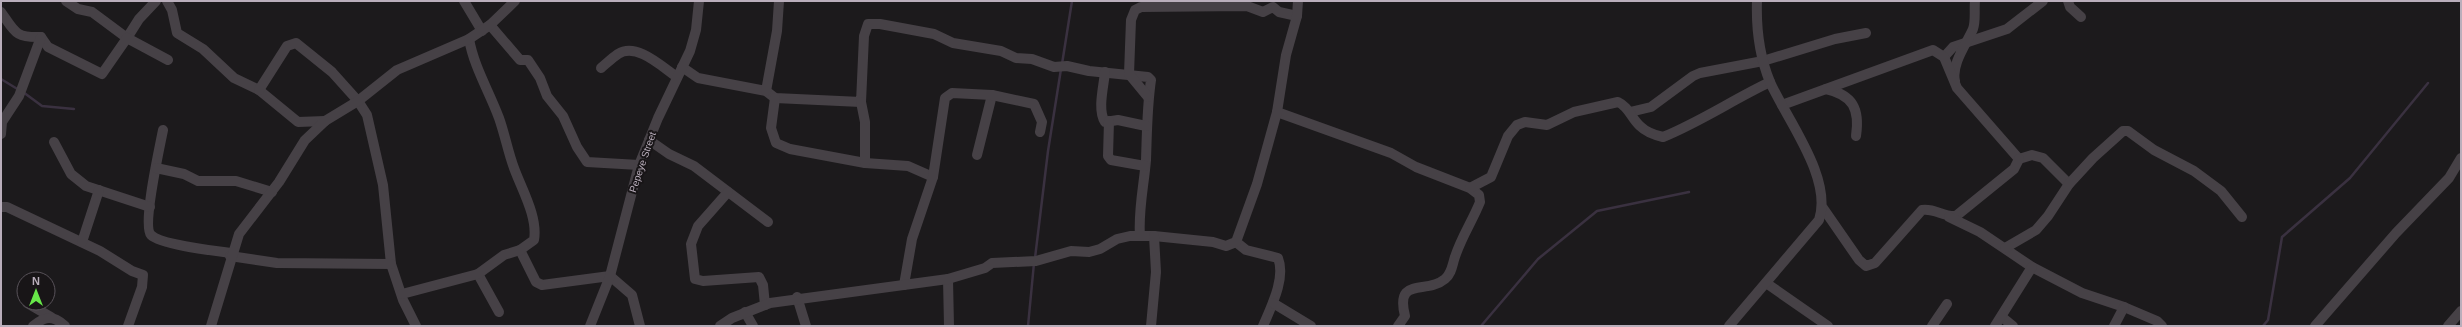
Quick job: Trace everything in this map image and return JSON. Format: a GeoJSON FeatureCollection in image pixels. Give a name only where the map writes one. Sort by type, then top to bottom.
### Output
{"type":"FeatureCollection","features":[{"type":"Feature","properties":{"kind":"street"},"geometry":{"type":"LineString","coordinates":[[66,1],[78,9],[92,12],[127,38],[168,60]]}},
{"type":"Feature","properties":{"kind":"street"},"geometry":{"type":"LineString","coordinates":[[41,37],[48,47],[102,74],[139,19],[156,1]]}},
{"type":"Feature","properties":{"kind":"street"},"geometry":{"type":"LineString","coordinates":[[167,1],[172,10],[177,33],[203,49],[234,78],[259,90],[298,122],[325,121]]}},
{"type":"Feature","properties":{"kind":"street"},"geometry":{"type":"LineString","coordinates":[[464,1],[486,28],[520,60],[528,60],[540,78],[547,96],[563,116],[577,147],[587,162],[640,165]]}},
{"type":"Feature","properties":{"kind":"street"},"geometry":{"type":"LineString","coordinates":[[211,326],[231,255],[239,234],[272,192],[305,140],[325,121],[358,101],[397,70],[469,39],[486,28],[515,1]]}},
{"type":"Feature","properties":{"kind":"street","name":"Pepeye Street"},"geometry":{"type":"LineString","coordinates":[[590,326],[610,276],[640,165],[649,140],[694,37],[699,1]]}},
{"type":"Feature","properties":{"kind":"street"},"geometry":{"type":"LineString","coordinates":[[766,91],[777,31],[779,1]]}},
{"type":"Feature","properties":{"kind":"street"},"geometry":{"type":"LineString","coordinates":[[720,326],[745,312],[765,305],[797,298],[948,279],[984,268],[992,263],[1036,261],[1071,251],[1089,252],[1100,249],[1117,239],[1154,236],[1213,242],[1226,246],[1236,242],[1257,184],[1277,112],[1286,55],[1297,16],[1298,1]]}},
{"type":"Feature","properties":{"kind":"street"},"geometry":{"type":"LineString","coordinates":[[1757,1],[1756,34],[1770,82],[1804,145],[1816,176],[1823,208],[1859,260],[1866,266],[1875,263],[1922,210],[1929,209],[1949,217],[2005,248],[2032,268],[2082,293],[2124,307],[2157,321],[2162,326]]}},
{"type":"Feature","properties":{"kind":"street"},"geometry":{"type":"LineString","coordinates":[[1944,57],[1953,47],[1960,46],[1964,42],[1973,28],[1975,1]]}},
{"type":"Feature","properties":{"kind":"street"},"geometry":{"type":"LineString","coordinates":[[1964,42],[2007,29],[2043,1]]}},
{"type":"Feature","properties":{"kind":"street"},"geometry":{"type":"LineString","coordinates":[[2068,1],[2070,7],[2081,17]]}},
{"type":"Feature","properties":{"kind":"street"},"geometry":{"type":"LineString","coordinates":[[1148,97],[1129,74],[1131,20],[1135,10],[1141,7],[1247,6],[1263,12],[1273,7],[1279,12],[1297,16]]}},
{"type":"Feature","properties":{"kind":"street"},"geometry":{"type":"LineString","coordinates":[[1,12],[14,31],[24,38],[41,37]]}},
{"type":"Feature","properties":{"kind":"street"},"geometry":{"type":"LineString","coordinates":[[865,163],[865,122],[860,102],[864,36],[868,24],[880,24],[934,34],[953,43],[1001,51],[1016,58],[1032,59],[1054,67],[1067,66],[1089,71],[1129,74],[1150,78],[1146,126],[1145,166],[1139,218],[1140,236]]}},
{"type":"Feature","properties":{"kind":"street"},"geometry":{"type":"LineString","coordinates":[[1630,112],[1651,107],[1693,76],[1763,61],[1835,39],[1866,33]]}},
{"type":"Feature","properties":{"kind":"street"},"geometry":{"type":"LineString","coordinates":[[1,134],[2,122],[19,96],[41,37]]}},
{"type":"Feature","properties":{"kind":"street"},"geometry":{"type":"LineString","coordinates":[[402,294],[478,274],[504,255],[520,250],[534,240],[535,231],[499,119],[472,56],[469,39]]}},
{"type":"Feature","properties":{"kind":"street"},"geometry":{"type":"LineString","coordinates":[[1957,88],[1954,77],[1964,42]]}},
{"type":"Feature","properties":{"kind":"street"},"geometry":{"type":"LineString","coordinates":[[259,90],[287,46],[296,43],[332,72],[358,101],[367,115],[383,185],[391,264],[402,294],[402,300],[416,326]]}},
{"type":"Feature","properties":{"kind":"street"},"geometry":{"type":"LineString","coordinates":[[1782,106],[1925,51],[1933,50],[1944,57],[1957,88],[2019,159]]}},
{"type":"Feature","properties":{"kind":"street"},"geometry":{"type":"LineString","coordinates":[[601,68],[619,53],[633,51],[643,54],[677,77]]}},
{"type":"Feature","properties":{"kind":"street"},"geometry":{"type":"LineString","coordinates":[[682,67],[698,78],[766,91],[775,98],[860,102]]}},
{"type":"Feature","properties":{"kind":"street"},"geometry":{"type":"LineString","coordinates":[[1105,72],[1102,117],[1105,122],[1109,121],[1146,126]]}},
{"type":"Feature","properties":{"kind":"street"},"geometry":{"type":"LineString","coordinates":[[1470,188],[1491,177],[1508,136],[1518,125],[1525,122],[1547,125],[1574,112],[1618,102],[1630,112],[1639,125],[1649,133],[1663,137],[1727,106],[1770,82]]}},
{"type":"Feature","properties":{"kind":"street"},"geometry":{"type":"LineString","coordinates":[[1826,89],[1841,92],[1850,99],[1858,123],[1856,136]]}},
{"type":"Feature","properties":{"kind":"street"},"geometry":{"type":"LineString","coordinates":[[904,284],[912,239],[933,177],[945,98],[952,93],[992,96],[1034,104],[1042,122],[1040,132]]}},
{"type":"Feature","properties":{"kind":"street"},"geometry":{"type":"LineString","coordinates":[[977,156],[992,96]]}},
{"type":"Feature","properties":{"kind":"street"},"geometry":{"type":"LineString","coordinates":[[775,98],[771,128],[776,143],[790,149],[865,163],[908,166],[933,177]]}},
{"type":"Feature","properties":{"kind":"street"},"geometry":{"type":"LineString","coordinates":[[1277,112],[1392,153],[1416,167],[1470,188],[1479,195],[1480,202],[1459,244],[1450,274],[1444,280],[1428,287],[1411,288],[1403,298],[1405,316],[1398,326]]}},
{"type":"Feature","properties":{"kind":"street"},"geometry":{"type":"LineString","coordinates":[[1109,121],[1108,156],[1111,160],[1145,166]]}},
{"type":"Feature","properties":{"kind":"street"},"geometry":{"type":"LineString","coordinates":[[163,130],[147,228],[151,235],[161,241],[277,263],[391,264]]}},
{"type":"Feature","properties":{"kind":"street"},"geometry":{"type":"LineString","coordinates":[[2005,248],[2036,230],[2048,216],[2069,184],[2093,158],[2123,131],[2128,131],[2154,150],[2194,171],[2221,191],[2242,217]]}},
{"type":"Feature","properties":{"kind":"street"},"geometry":{"type":"LineString","coordinates":[[649,140],[669,154],[694,166],[768,222]]}},
{"type":"Feature","properties":{"kind":"street"},"geometry":{"type":"LineString","coordinates":[[54,142],[71,174],[86,186],[150,207]]}},
{"type":"Feature","properties":{"kind":"street"},"geometry":{"type":"LineString","coordinates":[[1949,217],[1956,216],[1965,210],[2014,169],[2019,159],[2032,155],[2043,158],[2069,184]]}},
{"type":"Feature","properties":{"kind":"street"},"geometry":{"type":"LineString","coordinates":[[2315,326],[2396,233],[2449,178],[2461,158]]}},
{"type":"Feature","properties":{"kind":"street"},"geometry":{"type":"LineString","coordinates":[[156,168],[184,174],[198,181],[236,181],[272,192]]}},
{"type":"Feature","properties":{"kind":"street"},"geometry":{"type":"LineString","coordinates":[[82,242],[99,190]]}},
{"type":"Feature","properties":{"kind":"street"},"geometry":{"type":"LineString","coordinates":[[728,192],[698,226],[691,244],[695,279],[703,281],[759,277],[763,285],[765,305]]}},
{"type":"Feature","properties":{"kind":"street"},"geometry":{"type":"LineString","coordinates":[[1,207],[7,207],[82,242],[100,251],[132,271],[143,275],[142,287],[128,326]]}},
{"type":"Feature","properties":{"kind":"street"},"geometry":{"type":"LineString","coordinates":[[1729,326],[1819,220],[1823,208]]}},
{"type":"Feature","properties":{"kind":"street"},"geometry":{"type":"LineString","coordinates":[[1819,220],[1834,224]]}},
{"type":"Feature","properties":{"kind":"street"},"geometry":{"type":"LineString","coordinates":[[1151,326],[1156,272],[1154,236]]}},
{"type":"Feature","properties":{"kind":"street"},"geometry":{"type":"LineString","coordinates":[[1236,242],[1246,250],[1278,258],[1281,271],[1272,303],[1263,326]]}},
{"type":"Feature","properties":{"kind":"street"},"geometry":{"type":"LineString","coordinates":[[520,250],[536,282],[542,285],[610,276],[632,295],[640,326]]}},
{"type":"Feature","properties":{"kind":"street"},"geometry":{"type":"LineString","coordinates":[[1996,326],[2032,268]]}},
{"type":"Feature","properties":{"kind":"street"},"geometry":{"type":"LineString","coordinates":[[478,274],[499,312]]}},
{"type":"Feature","properties":{"kind":"street"},"geometry":{"type":"LineString","coordinates":[[948,279],[949,326]]}},
{"type":"Feature","properties":{"kind":"street"},"geometry":{"type":"LineString","coordinates":[[1766,283],[1828,326]]}},
{"type":"Feature","properties":{"kind":"street"},"geometry":{"type":"LineString","coordinates":[[797,298],[806,326]]}},
{"type":"Feature","properties":{"kind":"street"},"geometry":{"type":"LineString","coordinates":[[1272,303],[1311,326]]}},
{"type":"Feature","properties":{"kind":"street"},"geometry":{"type":"LineString","coordinates":[[1932,326],[1947,304]]}},
{"type":"Feature","properties":{"kind":"street"},"geometry":{"type":"LineString","coordinates":[[2114,326],[2124,307]]}},
{"type":"Feature","properties":{"kind":"street"},"geometry":{"type":"LineString","coordinates":[[41,311],[58,320],[65,326]]}},
{"type":"Feature","properties":{"kind":"street"},"geometry":{"type":"LineString","coordinates":[[2448,326],[2461,311]]}},
{"type":"Feature","properties":{"kind":"street"},"geometry":{"type":"LineString","coordinates":[[745,312],[753,326]]}},
{"type":"Feature","properties":{"kind":"street"},"geometry":{"type":"LineString","coordinates":[[33,326],[42,319],[51,317]]}},
{"type":"Feature","properties":{"kind":"street"},"geometry":{"type":"LineString","coordinates":[[2002,317],[2013,326]]}},
{"type":"Feature","properties":{"kind":"waterway"},"geometry":{"type":"LineString","coordinates":[[1062,64],[1072,1]]}},
{"type":"Feature","properties":{"kind":"waterway"},"geometry":{"type":"LineString","coordinates":[[1035,258],[1048,151],[1061,69]]}},
{"type":"Feature","properties":{"kind":"waterway"},"geometry":{"type":"LineString","coordinates":[[1,79],[19,90]]}},
{"type":"Feature","properties":{"kind":"waterway"},"geometry":{"type":"LineString","coordinates":[[2263,326],[2268,320],[2282,237],[2350,178],[2428,83]]}},
{"type":"Feature","properties":{"kind":"waterway"},"geometry":{"type":"LineString","coordinates":[[23,92],[42,106],[74,109]]}},
{"type":"Feature","properties":{"kind":"waterway"},"geometry":{"type":"LineString","coordinates":[[1481,326],[1538,259],[1597,211],[1689,192]]}},
{"type":"Feature","properties":{"kind":"waterway"},"geometry":{"type":"LineString","coordinates":[[1028,326],[1034,263]]}}]}
